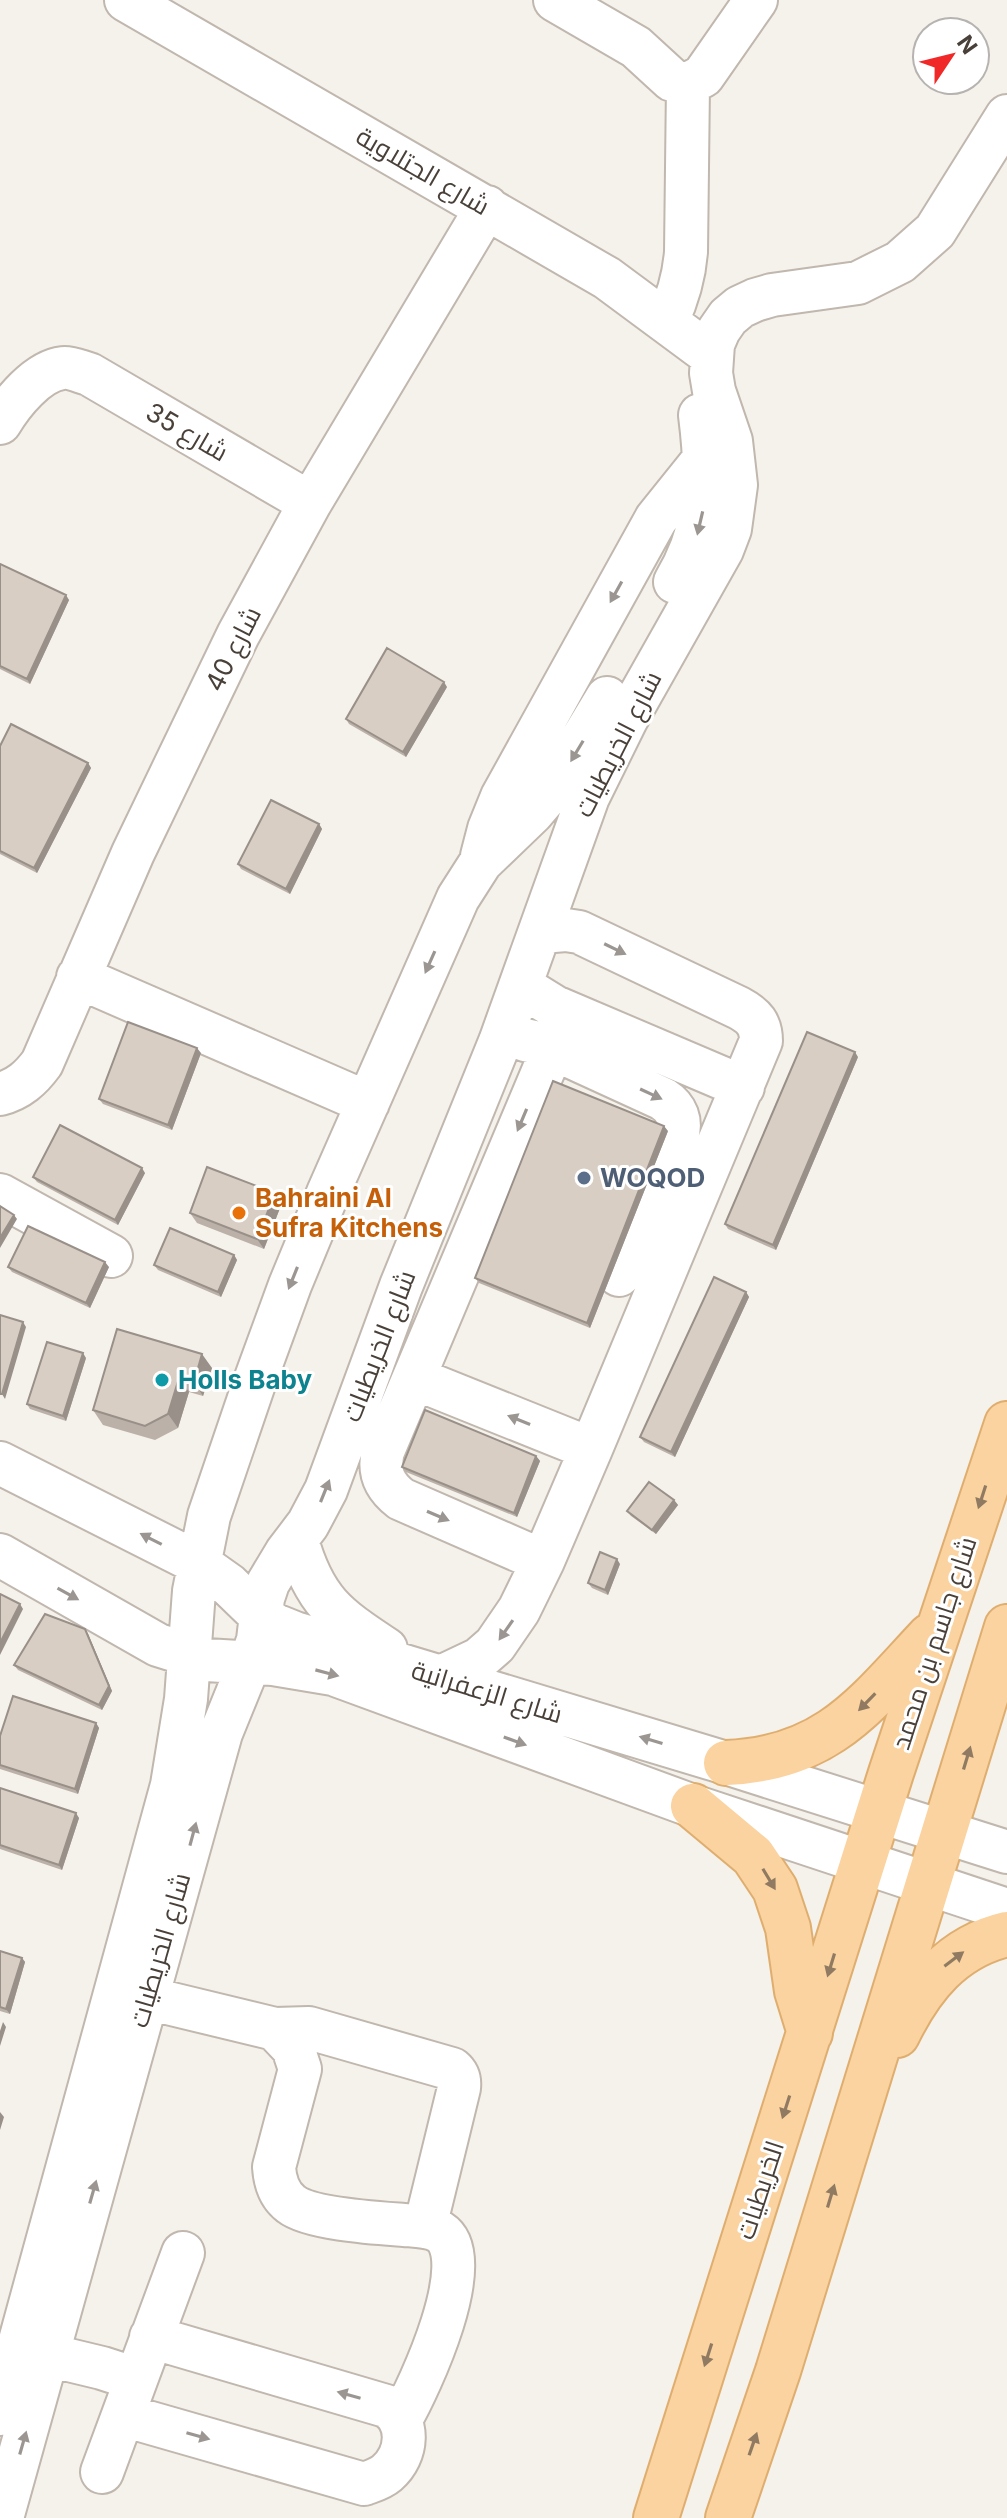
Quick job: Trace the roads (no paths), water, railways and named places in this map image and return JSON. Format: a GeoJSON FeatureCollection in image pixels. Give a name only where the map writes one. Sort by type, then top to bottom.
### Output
{"type":"FeatureCollection","features":[{"type":"Feature","properties":{"kind":"main road","name":"شارع جاسم بن محمد"},"geometry":{"type":"LineString","coordinates":[[863,1863],[1007,1424]]}},
{"type":"Feature","properties":{"kind":"main road"},"geometry":{"type":"LineString","coordinates":[[726,1763],[766,1759],[823,1738],[860,1711],[940,1625]]}},
{"type":"Feature","properties":{"kind":"main road"},"geometry":{"type":"LineString","coordinates":[[728,2518],[778,2371],[1007,1627]]}},
{"type":"Feature","properties":{"kind":"main road"},"geometry":{"type":"LineString","coordinates":[[693,1806],[753,1856],[775,1889],[783,1908],[797,1991],[810,2033]]}},
{"type":"Feature","properties":{"kind":"main road","name":"الخريطيات"},"geometry":{"type":"LineString","coordinates":[[656,2518],[863,1863]]}},
{"type":"Feature","properties":{"kind":"main road"},"geometry":{"type":"LineString","coordinates":[[855,2119],[909,2011],[927,1984],[968,1948],[1007,1934]]}},
{"type":"Feature","properties":{"kind":"street","name":"شارع الجتلاوية"},"geometry":{"type":"LineString","coordinates":[[126,0],[607,278],[691,340]]}},
{"type":"Feature","properties":{"kind":"street"},"geometry":{"type":"LineString","coordinates":[[555,0],[636,47],[672,80],[688,84],[703,76],[756,0]]}},
{"type":"Feature","properties":{"kind":"street"},"geometry":{"type":"LineString","coordinates":[[688,84],[685,264],[677,299],[691,340]]}},
{"type":"Feature","properties":{"kind":"street","name":"شارع الخريطيات"},"geometry":{"type":"LineString","coordinates":[[852,272],[926,204],[951,173],[1007,84]]}},
{"type":"Feature","properties":{"kind":"street","name":"شارع الخريطيات"},"geometry":{"type":"LineString","coordinates":[[0,2414],[172,1785],[186,1699],[198,1563],[209,1516],[265,1351],[322,1206],[458,898],[481,862],[532,813],[566,768],[688,561],[703,511],[705,458],[691,340],[718,301],[747,281],[764,276],[852,272],[900,262],[935,231],[1007,116]]}},
{"type":"Feature","properties":{"kind":"street","name":"شارع 40"},"geometry":{"type":"LineString","coordinates":[[0,1094],[21,1085],[33,1076],[42,1063],[178,756],[238,635],[310,503],[487,207]]}},
{"type":"Feature","properties":{"kind":"street","name":"شارع الخريطيات"},"geometry":{"type":"LineString","coordinates":[[2,2518],[221,1733],[258,1640],[268,1583],[326,1490],[401,1286],[500,1042],[541,932],[572,836],[606,758],[712,570],[730,529],[734,508],[735,463],[731,441],[714,391],[691,340]]}},
{"type":"Feature","properties":{"kind":"street","name":"شارع 35"},"geometry":{"type":"LineString","coordinates":[[0,422],[20,395],[33,384],[63,368],[89,374],[310,503]]}},
{"type":"Feature","properties":{"kind":"street"},"geometry":{"type":"LineString","coordinates":[[481,862],[489,829],[502,797],[648,533],[705,458]]}},
{"type":"Feature","properties":{"kind":"street"},"geometry":{"type":"LineString","coordinates":[[532,813],[572,836]]}},
{"type":"Feature","properties":{"kind":"street"},"geometry":{"type":"LineString","coordinates":[[297,1540],[312,1584],[342,1620],[424,1673],[479,1659],[495,1645],[508,1629],[543,1561],[759,1049],[759,1024],[747,1012],[579,932],[541,932]]}},
{"type":"Feature","properties":{"kind":"street"},"geometry":{"type":"LineString","coordinates":[[78,977],[368,1103]]}},
{"type":"Feature","properties":{"kind":"street"},"geometry":{"type":"LineString","coordinates":[[521,986],[555,1007],[743,1087]]}},
{"type":"Feature","properties":{"kind":"street"},"geometry":{"type":"LineString","coordinates":[[500,1042],[533,1041],[553,1048],[586,1081],[670,1103],[678,1115],[677,1137],[616,1274],[657,1291]]}},
{"type":"Feature","properties":{"kind":"street"},"geometry":{"type":"LineString","coordinates":[[543,1561],[413,1506],[392,1493],[385,1483],[380,1462],[414,1378],[491,1221],[553,1048]]}},
{"type":"Feature","properties":{"kind":"street"},"geometry":{"type":"LineString","coordinates":[[0,1195],[111,1256]]}},
{"type":"Feature","properties":{"kind":"street"},"geometry":{"type":"LineString","coordinates":[[414,1378],[591,1449]]}},
{"type":"Feature","properties":{"kind":"street","name":"شارع الزعفرانية"},"geometry":{"type":"LineString","coordinates":[[0,1463],[198,1563],[229,1585],[260,1615],[295,1633],[726,1763],[1007,1852]]}},
{"type":"Feature","properties":{"kind":"street","name":"شارع الزعفرانية"},"geometry":{"type":"LineString","coordinates":[[0,1555],[158,1645],[206,1660],[273,1664],[333,1674],[693,1806],[1007,1910]]}},
{"type":"Feature","properties":{"kind":"street"},"geometry":{"type":"LineString","coordinates":[[147,1998],[275,2029],[309,2028],[456,2072],[459,2088],[425,2227]]}},
{"type":"Feature","properties":{"kind":"street"},"geometry":{"type":"LineString","coordinates":[[275,2029],[293,2048],[300,2069],[274,2167],[275,2181],[281,2193],[301,2211],[425,2227],[439,2232],[451,2247],[454,2262],[451,2286],[432,2357],[401,2419]]}},
{"type":"Feature","properties":{"kind":"street"},"geometry":{"type":"LineString","coordinates":[[102,2472],[183,2253]]}},
{"type":"Feature","properties":{"kind":"street"},"geometry":{"type":"LineString","coordinates":[[48,2355],[102,2368],[129,2397],[364,2484],[388,2473],[397,2462],[402,2450],[403,2428],[395,2411],[386,2406],[151,2337]]}},
{"type":"Feature","properties":{"kind":"place","name":"WOQOD"},"geometry":{"type":"Point","coordinates":[584,1178]}},
{"type":"Feature","properties":{"kind":"place","name":"Bahraini Al Sufra Kitchens"},"geometry":{"type":"Point","coordinates":[239,1213]}},
{"type":"Feature","properties":{"kind":"place","name":"Holls Baby"},"geometry":{"type":"Point","coordinates":[162,1380]}}]}
